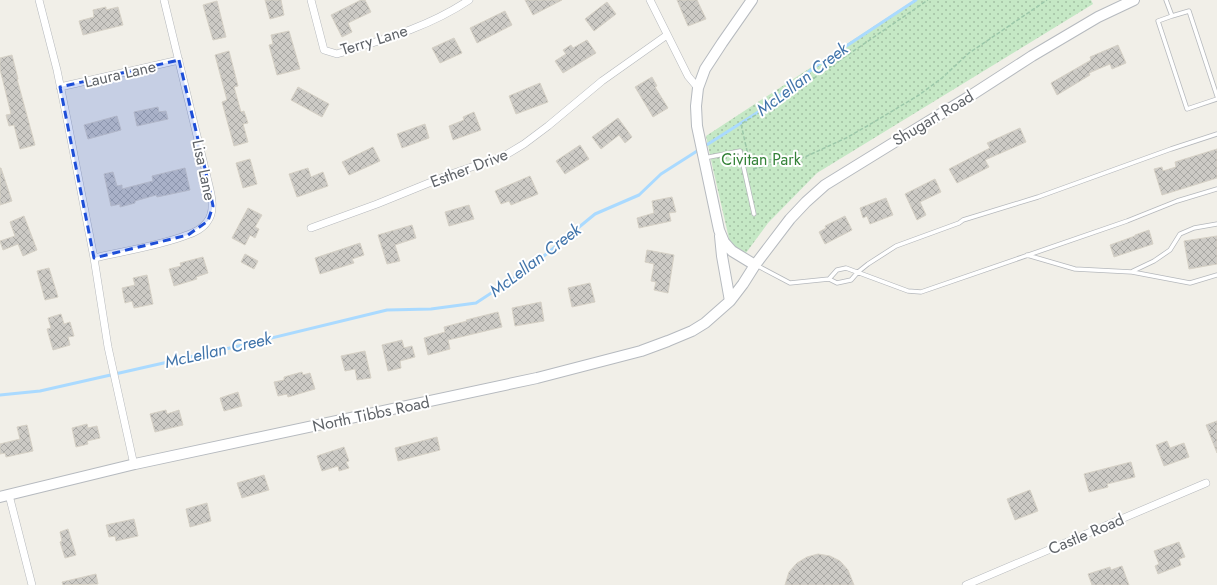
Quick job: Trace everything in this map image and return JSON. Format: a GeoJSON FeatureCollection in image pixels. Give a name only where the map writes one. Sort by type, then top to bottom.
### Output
{"type":"FeatureCollection","features":[{"type":"Feature","properties":{"kind":"street"},"geometry":{"type":"LineString","coordinates":[[39,0],[60,87],[94,258],[108,347],[134,465]]}},
{"type":"Feature","properties":{"kind":"street","name":"Lisa Lane"},"geometry":{"type":"LineString","coordinates":[[94,258],[165,242],[188,235],[201,228],[208,221],[212,206],[207,177],[164,0]]}},
{"type":"Feature","properties":{"kind":"street","name":"Terry Lane"},"geometry":{"type":"LineString","coordinates":[[311,0],[324,50],[337,54],[426,24],[469,0]]}},
{"type":"Feature","properties":{"kind":"street"},"geometry":{"type":"LineString","coordinates":[[650,0],[688,76],[698,88]]}},
{"type":"Feature","properties":{"kind":"street"},"geometry":{"type":"LineString","coordinates":[[730,301],[719,230],[697,126],[696,106],[698,88],[705,69],[752,0]]}},
{"type":"Feature","properties":{"kind":"street","name":"Shugart Road"},"geometry":{"type":"LineString","coordinates":[[755,265],[790,219],[806,202],[826,185],[1032,56],[1098,17],[1134,0]]}},
{"type":"Feature","properties":{"kind":"street","name":"Esther Drive"},"geometry":{"type":"LineString","coordinates":[[311,228],[377,204],[451,174],[504,156],[530,140],[602,82],[667,35]]}},
{"type":"Feature","properties":{"kind":"street","name":"Laura Lane"},"geometry":{"type":"LineString","coordinates":[[60,87],[179,60]]}},
{"type":"Feature","properties":{"kind":"street"},"geometry":{"type":"LineString","coordinates":[[719,230],[724,242],[732,251],[755,265]]}},
{"type":"Feature","properties":{"kind":"street","name":"North Tibbs Road"},"geometry":{"type":"LineString","coordinates":[[4,496],[134,465],[537,378],[641,351],[692,331],[705,323],[730,301],[755,265]]}},
{"type":"Feature","properties":{"kind":"street","name":"Castle Road"},"geometry":{"type":"LineString","coordinates":[[966,585],[1206,483]]}},
{"type":"Feature","properties":{"kind":"street"},"geometry":{"type":"LineString","coordinates":[[4,496],[32,585]]}},
{"type":"Feature","properties":{"kind":"lane"},"geometry":{"type":"LineString","coordinates":[[1166,0],[1172,16]]}},
{"type":"Feature","properties":{"kind":"lane"},"geometry":{"type":"LineString","coordinates":[[1189,10],[1217,98],[1187,109],[1158,21],[1172,16],[1189,10]]}},
{"type":"Feature","properties":{"kind":"lane"},"geometry":{"type":"LineString","coordinates":[[829,278],[837,283],[851,280],[868,264],[896,246],[959,223],[963,220],[1038,197],[1217,134]]}},
{"type":"Feature","properties":{"kind":"lane"},"geometry":{"type":"LineString","coordinates":[[703,157],[740,151],[754,214]]}},
{"type":"Feature","properties":{"kind":"lane"},"geometry":{"type":"LineString","coordinates":[[755,265],[790,283],[829,278],[838,270],[846,268],[908,291],[921,292],[1217,189]]}},
{"type":"Feature","properties":{"kind":"lane"},"geometry":{"type":"LineString","coordinates":[[1132,272],[1154,261],[1170,250],[1180,234],[1194,228],[1217,224]]}},
{"type":"Feature","properties":{"kind":"lane"},"geometry":{"type":"LineString","coordinates":[[1026,255],[1075,269],[1132,272],[1190,283],[1217,275]]}},
{"type":"Feature","properties":{"kind":"path"},"geometry":{"type":"LineString","coordinates":[[778,158],[750,164],[741,124],[798,89],[928,0]]}},
{"type":"Feature","properties":{"kind":"path"},"geometry":{"type":"LineString","coordinates":[[753,169],[805,157],[876,122],[919,95],[942,78],[969,53],[1047,0]]}},
{"type":"Feature","properties":{"kind":"highlighted area"},"geometry":{"type":"Polygon","coordinates":[[[179,60],[213,206],[208,221],[188,235],[94,258],[60,87],[179,60]]]}},
{"type":"Feature","properties":{"kind":"green space","name":"Civitan Park"},"geometry":{"type":"Polygon","coordinates":[[[914,0],[1091,0],[1093,4],[817,173],[768,223],[743,257],[733,258],[706,136],[914,0]]]}},
{"type":"Feature","properties":{"kind":"building"},"geometry":{"type":"Polygon","coordinates":[[[265,0],[281,0],[284,15],[270,19],[265,0]]]}},
{"type":"Feature","properties":{"kind":"building"},"geometry":{"type":"Polygon","coordinates":[[[361,0],[365,0],[371,12],[348,23],[352,32],[342,37],[331,15],[361,0]]]}},
{"type":"Feature","properties":{"kind":"building"},"geometry":{"type":"Polygon","coordinates":[[[525,0],[562,0],[533,15],[525,0]]]}},
{"type":"Feature","properties":{"kind":"building"},"geometry":{"type":"Polygon","coordinates":[[[677,0],[697,0],[706,19],[688,26],[677,0]]]}},
{"type":"Feature","properties":{"kind":"building"},"geometry":{"type":"Polygon","coordinates":[[[217,1],[226,37],[213,40],[203,5],[217,1]]]}},
{"type":"Feature","properties":{"kind":"building"},"geometry":{"type":"Polygon","coordinates":[[[607,2],[616,14],[594,31],[585,19],[607,2]]]}},
{"type":"Feature","properties":{"kind":"building"},"geometry":{"type":"Polygon","coordinates":[[[106,7],[106,10],[118,7],[123,25],[83,35],[79,21],[94,17],[93,10],[106,7]]]}},
{"type":"Feature","properties":{"kind":"building"},"geometry":{"type":"Polygon","coordinates":[[[505,11],[512,25],[477,43],[470,28],[505,11]]]}},
{"type":"Feature","properties":{"kind":"building"},"geometry":{"type":"Polygon","coordinates":[[[289,31],[300,69],[277,75],[269,45],[273,44],[271,35],[289,31]]]}},
{"type":"Feature","properties":{"kind":"building"},"geometry":{"type":"Polygon","coordinates":[[[454,38],[462,53],[440,63],[432,48],[454,38]]]}},
{"type":"Feature","properties":{"kind":"building"},"geometry":{"type":"Polygon","coordinates":[[[587,40],[596,53],[563,73],[555,61],[566,54],[563,50],[571,45],[573,48],[587,40]]]}},
{"type":"Feature","properties":{"kind":"building"},"geometry":{"type":"Polygon","coordinates":[[[1118,45],[1126,63],[1112,69],[1110,64],[1089,73],[1090,75],[1057,95],[1051,83],[1091,60],[1090,57],[1118,45]]]}},
{"type":"Feature","properties":{"kind":"building"},"geometry":{"type":"Polygon","coordinates":[[[229,51],[238,86],[234,87],[241,112],[244,111],[248,123],[243,124],[248,142],[234,146],[222,102],[227,100],[215,55],[229,51]]]}},
{"type":"Feature","properties":{"kind":"building"},"geometry":{"type":"Polygon","coordinates":[[[12,55],[35,145],[20,149],[14,125],[9,126],[6,115],[11,114],[0,69],[0,58],[12,55]]]}},
{"type":"Feature","properties":{"kind":"building"},"geometry":{"type":"Polygon","coordinates":[[[652,77],[657,86],[655,87],[668,108],[653,117],[635,87],[652,77]]]}},
{"type":"Feature","properties":{"kind":"building"},"geometry":{"type":"Polygon","coordinates":[[[540,83],[548,102],[516,114],[509,96],[540,83]]]}},
{"type":"Feature","properties":{"kind":"building"},"geometry":{"type":"Polygon","coordinates":[[[298,87],[329,104],[322,117],[291,100],[298,87]]]}},
{"type":"Feature","properties":{"kind":"building"},"geometry":{"type":"Polygon","coordinates":[[[158,107],[159,112],[166,111],[168,119],[137,126],[134,112],[158,107]]]}},
{"type":"Feature","properties":{"kind":"building"},"geometry":{"type":"Polygon","coordinates":[[[474,112],[481,130],[453,140],[449,126],[464,120],[463,117],[474,112]]]}},
{"type":"Feature","properties":{"kind":"building"},"geometry":{"type":"Polygon","coordinates":[[[117,116],[121,130],[88,139],[84,125],[117,116]]]}},
{"type":"Feature","properties":{"kind":"building"},"geometry":{"type":"Polygon","coordinates":[[[618,118],[632,137],[625,143],[619,135],[601,149],[592,137],[618,118]]]}},
{"type":"Feature","properties":{"kind":"building"},"geometry":{"type":"Polygon","coordinates":[[[425,124],[429,138],[402,148],[397,134],[425,124]]]}},
{"type":"Feature","properties":{"kind":"building"},"geometry":{"type":"Polygon","coordinates":[[[1020,128],[1026,142],[985,160],[989,167],[957,183],[949,169],[990,148],[987,143],[1020,128]]]}},
{"type":"Feature","properties":{"kind":"building"},"geometry":{"type":"Polygon","coordinates":[[[580,145],[589,159],[565,174],[556,161],[580,145]]]}},
{"type":"Feature","properties":{"kind":"building"},"geometry":{"type":"Polygon","coordinates":[[[373,147],[380,161],[349,175],[342,162],[373,147]]]}},
{"type":"Feature","properties":{"kind":"building"},"geometry":{"type":"Polygon","coordinates":[[[1217,149],[1217,178],[1162,195],[1154,169],[1162,167],[1163,171],[1176,167],[1175,162],[1217,149]]]}},
{"type":"Feature","properties":{"kind":"building"},"geometry":{"type":"Polygon","coordinates":[[[250,159],[257,184],[243,188],[236,163],[250,159]]]}},
{"type":"Feature","properties":{"kind":"building"},"geometry":{"type":"Polygon","coordinates":[[[0,168],[12,201],[0,205],[0,168]]]}},
{"type":"Feature","properties":{"kind":"building"},"geometry":{"type":"Polygon","coordinates":[[[185,168],[190,190],[157,197],[156,195],[120,207],[120,204],[111,206],[104,174],[113,172],[117,186],[122,185],[122,189],[153,181],[152,176],[185,168]]]}},
{"type":"Feature","properties":{"kind":"building"},"geometry":{"type":"Polygon","coordinates":[[[308,168],[311,177],[323,172],[328,186],[297,197],[289,174],[308,168]]]}},
{"type":"Feature","properties":{"kind":"building"},"geometry":{"type":"Polygon","coordinates":[[[530,176],[538,194],[511,205],[509,201],[501,204],[495,191],[530,176]]]}},
{"type":"Feature","properties":{"kind":"building"},"geometry":{"type":"Polygon","coordinates":[[[935,179],[941,192],[920,202],[926,215],[917,220],[905,194],[935,179]]]}},
{"type":"Feature","properties":{"kind":"building"},"geometry":{"type":"Polygon","coordinates":[[[672,197],[676,212],[669,213],[671,221],[639,228],[637,218],[654,213],[652,201],[672,197]]]}},
{"type":"Feature","properties":{"kind":"building"},"geometry":{"type":"Polygon","coordinates":[[[886,198],[893,215],[870,224],[867,216],[863,218],[860,208],[886,198]]]}},
{"type":"Feature","properties":{"kind":"building"},"geometry":{"type":"Polygon","coordinates":[[[469,205],[474,219],[449,226],[445,212],[469,205]]]}},
{"type":"Feature","properties":{"kind":"building"},"geometry":{"type":"Polygon","coordinates":[[[248,208],[262,215],[255,227],[259,229],[255,238],[250,235],[245,245],[232,238],[248,208]]]}},
{"type":"Feature","properties":{"kind":"building"},"geometry":{"type":"Polygon","coordinates":[[[24,216],[37,250],[23,256],[18,244],[3,250],[0,241],[15,236],[10,222],[24,216]]]}},
{"type":"Feature","properties":{"kind":"building"},"geometry":{"type":"Polygon","coordinates":[[[845,216],[852,230],[825,244],[819,232],[826,228],[825,226],[845,216]]]}},
{"type":"Feature","properties":{"kind":"building"},"geometry":{"type":"Polygon","coordinates":[[[412,225],[416,238],[395,245],[400,261],[387,264],[378,235],[412,225]]]}},
{"type":"Feature","properties":{"kind":"building"},"geometry":{"type":"Polygon","coordinates":[[[1149,230],[1153,244],[1114,257],[1110,245],[1149,230]]]}},
{"type":"Feature","properties":{"kind":"building"},"geometry":{"type":"Polygon","coordinates":[[[1217,236],[1217,264],[1189,269],[1184,241],[1217,236]]]}},
{"type":"Feature","properties":{"kind":"building"},"geometry":{"type":"Polygon","coordinates":[[[360,243],[364,255],[352,259],[354,263],[320,274],[315,258],[360,243]]]}},
{"type":"Feature","properties":{"kind":"building"},"geometry":{"type":"Polygon","coordinates":[[[647,250],[674,255],[668,293],[654,290],[656,282],[651,281],[654,264],[645,262],[647,250]]]}},
{"type":"Feature","properties":{"kind":"building"},"geometry":{"type":"Polygon","coordinates":[[[245,254],[258,261],[254,269],[241,262],[245,254]]]}},
{"type":"Feature","properties":{"kind":"building"},"geometry":{"type":"Polygon","coordinates":[[[203,257],[208,273],[196,277],[197,279],[174,286],[169,269],[181,266],[180,263],[203,257]]]}},
{"type":"Feature","properties":{"kind":"building"},"geometry":{"type":"Polygon","coordinates":[[[49,268],[58,297],[45,300],[37,271],[49,268]]]}},
{"type":"Feature","properties":{"kind":"building"},"geometry":{"type":"Polygon","coordinates":[[[147,275],[153,304],[134,308],[132,301],[125,303],[122,288],[135,285],[133,278],[147,275]]]}},
{"type":"Feature","properties":{"kind":"building"},"geometry":{"type":"Polygon","coordinates":[[[590,283],[595,302],[572,307],[568,288],[590,283]]]}},
{"type":"Feature","properties":{"kind":"building"},"geometry":{"type":"Polygon","coordinates":[[[541,302],[544,321],[515,326],[512,308],[541,302]]]}},
{"type":"Feature","properties":{"kind":"building"},"geometry":{"type":"Polygon","coordinates":[[[498,312],[502,327],[448,340],[450,349],[428,355],[424,338],[445,332],[444,327],[498,312]]]}},
{"type":"Feature","properties":{"kind":"building"},"geometry":{"type":"Polygon","coordinates":[[[61,314],[64,324],[70,322],[74,336],[68,337],[70,345],[53,350],[47,329],[51,328],[48,318],[61,314]]]}},
{"type":"Feature","properties":{"kind":"building"},"geometry":{"type":"Polygon","coordinates":[[[402,340],[404,348],[412,346],[415,357],[400,361],[401,368],[388,371],[382,345],[402,340]]]}},
{"type":"Feature","properties":{"kind":"building"},"geometry":{"type":"Polygon","coordinates":[[[365,351],[371,378],[357,380],[355,369],[345,371],[341,356],[365,351]]]}},
{"type":"Feature","properties":{"kind":"building"},"geometry":{"type":"Polygon","coordinates":[[[302,372],[303,375],[310,373],[315,389],[288,397],[287,394],[278,396],[274,382],[284,380],[284,377],[302,372]]]}},
{"type":"Feature","properties":{"kind":"building"},"geometry":{"type":"Polygon","coordinates":[[[238,392],[242,406],[224,411],[220,398],[238,392]]]}},
{"type":"Feature","properties":{"kind":"building"},"geometry":{"type":"Polygon","coordinates":[[[166,410],[167,414],[179,410],[183,425],[155,432],[150,414],[166,410]]]}},
{"type":"Feature","properties":{"kind":"building"},"geometry":{"type":"Polygon","coordinates":[[[1217,421],[1217,453],[1206,425],[1217,421]]]}},
{"type":"Feature","properties":{"kind":"building"},"geometry":{"type":"Polygon","coordinates":[[[87,424],[88,428],[97,426],[100,438],[87,441],[88,444],[76,447],[72,428],[87,424]]]}},
{"type":"Feature","properties":{"kind":"building"},"geometry":{"type":"Polygon","coordinates":[[[27,425],[33,451],[6,457],[5,453],[0,454],[0,444],[20,439],[17,427],[27,425]]]}},
{"type":"Feature","properties":{"kind":"building"},"geometry":{"type":"Polygon","coordinates":[[[437,437],[440,450],[398,461],[395,448],[437,437]]]}},
{"type":"Feature","properties":{"kind":"building"},"geometry":{"type":"Polygon","coordinates":[[[1167,441],[1170,448],[1184,443],[1189,457],[1164,466],[1156,445],[1167,441]]]}},
{"type":"Feature","properties":{"kind":"building"},"geometry":{"type":"Polygon","coordinates":[[[344,447],[349,461],[346,462],[349,468],[339,471],[338,466],[322,471],[317,456],[344,447]]]}},
{"type":"Feature","properties":{"kind":"building"},"geometry":{"type":"Polygon","coordinates":[[[1131,462],[1135,477],[1107,484],[1108,487],[1089,492],[1084,474],[1131,462]]]}},
{"type":"Feature","properties":{"kind":"building"},"geometry":{"type":"Polygon","coordinates":[[[264,475],[269,490],[242,498],[237,483],[264,475]]]}},
{"type":"Feature","properties":{"kind":"building"},"geometry":{"type":"Polygon","coordinates":[[[1030,490],[1038,511],[1015,520],[1007,499],[1030,490]]]}},
{"type":"Feature","properties":{"kind":"building"},"geometry":{"type":"Polygon","coordinates":[[[207,503],[211,521],[190,527],[186,509],[207,503]]]}},
{"type":"Feature","properties":{"kind":"building"},"geometry":{"type":"Polygon","coordinates":[[[134,519],[138,536],[116,541],[115,536],[109,537],[106,525],[134,519]]]}},
{"type":"Feature","properties":{"kind":"building"},"geometry":{"type":"Polygon","coordinates":[[[68,529],[76,555],[65,558],[60,542],[62,541],[60,532],[68,529]]]}},
{"type":"Feature","properties":{"kind":"building"},"geometry":{"type":"Polygon","coordinates":[[[1179,542],[1185,557],[1179,559],[1181,565],[1158,574],[1155,566],[1159,564],[1154,551],[1179,542]]]}},
{"type":"Feature","properties":{"kind":"building"},"geometry":{"type":"Polygon","coordinates":[[[818,554],[830,556],[840,561],[848,570],[854,585],[785,585],[789,572],[797,563],[807,557],[818,554]]]}},
{"type":"Feature","properties":{"kind":"building"},"geometry":{"type":"Polygon","coordinates":[[[1122,566],[1129,585],[1092,585],[1088,574],[1110,567],[1111,570],[1122,566]]]}},
{"type":"Feature","properties":{"kind":"building"},"geometry":{"type":"Polygon","coordinates":[[[96,574],[98,584],[63,585],[62,582],[96,574]]]}},
{"type":"Feature","properties":{"kind":"waterway","name":"McLellan Creek"},"geometry":{"type":"LineString","coordinates":[[0,395],[40,391],[243,345],[387,310],[431,309],[476,303],[528,269],[595,214],[639,195],[661,174],[763,109],[816,66],[916,0]]}}]}
